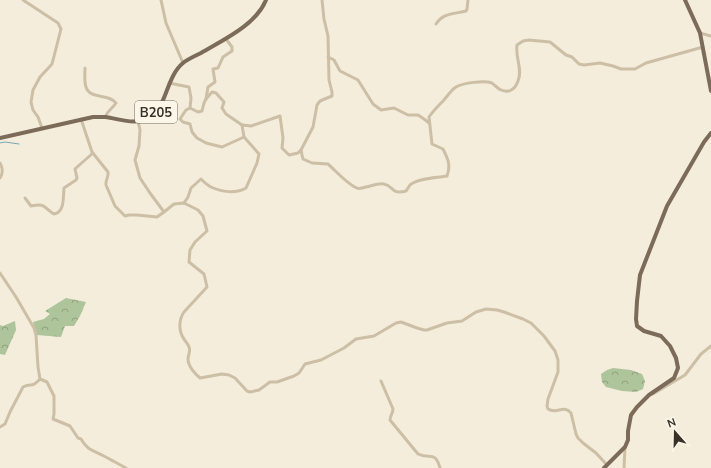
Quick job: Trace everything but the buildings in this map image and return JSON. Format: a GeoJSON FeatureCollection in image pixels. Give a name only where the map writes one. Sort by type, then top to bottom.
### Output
{"type":"FeatureCollection","features":[{"type":"Feature","properties":{"kind":"main road","name":"B205"},"geometry":{"type":"LineString","coordinates":[[0,138],[93,117],[105,117],[134,122],[150,117],[157,111],[175,70],[183,63],[235,34],[254,17],[266,0]]}},
{"type":"Feature","properties":{"kind":"main road"},"geometry":{"type":"LineString","coordinates":[[685,0],[700,33],[711,91]]}},
{"type":"Feature","properties":{"kind":"main road"},"geometry":{"type":"LineString","coordinates":[[605,466],[625,447],[628,440],[631,415],[649,395],[674,378],[678,368],[676,358],[670,346],[661,336],[644,331],[637,326],[636,313],[640,275],[668,206],[704,142],[711,133]]}},
{"type":"Feature","properties":{"kind":"street"},"geometry":{"type":"LineString","coordinates":[[23,0],[58,23],[61,29],[52,64],[40,77],[33,90],[33,110],[38,116],[42,128]]}},
{"type":"Feature","properties":{"kind":"street"},"geometry":{"type":"LineString","coordinates":[[161,0],[166,23],[183,63]]}},
{"type":"Feature","properties":{"kind":"street"},"geometry":{"type":"LineString","coordinates":[[322,0],[328,36],[329,80],[332,96],[320,101],[317,105],[313,127],[302,150],[302,155],[304,160],[312,163],[328,164],[347,182],[358,188],[376,184],[386,184],[397,192],[401,192],[406,191],[416,182],[430,178],[447,176],[449,162],[443,149],[432,144],[429,117],[456,87],[472,82],[482,82],[491,83],[500,89],[510,92],[515,88],[519,80],[520,71],[516,52],[517,45],[523,41],[529,40],[550,42],[566,55],[572,57],[579,64],[584,65],[600,63],[621,69],[635,69],[646,63],[703,47]]}},
{"type":"Feature","properties":{"kind":"street"},"geometry":{"type":"LineString","coordinates":[[436,24],[439,19],[444,16],[466,11],[468,0]]}},
{"type":"Feature","properties":{"kind":"street"},"geometry":{"type":"LineString","coordinates":[[700,33],[711,36]]}},
{"type":"Feature","properties":{"kind":"street"},"geometry":{"type":"LineString","coordinates":[[190,108],[198,112],[202,111],[208,87],[215,82],[214,69],[218,68],[223,57],[232,51],[232,47],[226,39]]}},
{"type":"Feature","properties":{"kind":"street"},"geometry":{"type":"LineString","coordinates":[[328,57],[334,60],[340,71],[358,80],[373,104],[381,110],[394,108],[408,115],[418,115],[429,123]]}},
{"type":"Feature","properties":{"kind":"street"},"geometry":{"type":"LineString","coordinates":[[85,68],[85,86],[87,90],[98,96],[114,100],[116,103],[107,112],[105,117]]}},
{"type":"Feature","properties":{"kind":"street"},"geometry":{"type":"LineString","coordinates":[[169,83],[189,87],[191,98],[190,108]]}},
{"type":"Feature","properties":{"kind":"street"},"geometry":{"type":"LineString","coordinates":[[206,99],[212,92],[216,93],[224,102],[222,108],[226,114],[242,125],[251,126],[280,116],[282,148],[289,155],[298,153],[302,150]]}},
{"type":"Feature","properties":{"kind":"street"},"geometry":{"type":"LineString","coordinates":[[190,108],[186,110],[180,118],[183,122],[190,124],[192,132],[202,141],[222,147],[244,137]]}},
{"type":"Feature","properties":{"kind":"street"},"geometry":{"type":"LineString","coordinates":[[81,119],[88,143],[93,153],[108,172],[106,185],[115,206],[125,216],[138,215],[156,217],[174,204],[184,203],[198,210],[203,216],[207,231],[190,250],[189,262],[204,274],[207,287],[184,312],[180,321],[180,333],[190,350],[188,358],[189,363],[200,378],[222,374],[234,378],[248,392],[259,390],[270,382],[277,382],[294,376],[303,365],[321,360],[344,348],[356,339],[374,336],[396,323],[401,322],[427,330],[447,323],[462,321],[482,310],[497,310],[531,323],[542,333],[552,346],[558,357],[558,368],[546,406],[548,409],[553,411],[565,409],[569,411],[578,438],[596,453],[605,466]]}},
{"type":"Feature","properties":{"kind":"street"},"geometry":{"type":"LineString","coordinates":[[138,121],[140,130],[139,146],[134,160],[140,178],[164,212]]}},
{"type":"Feature","properties":{"kind":"street"},"geometry":{"type":"LineString","coordinates":[[184,203],[191,188],[201,179],[211,187],[229,192],[243,190],[246,188],[259,154],[244,137],[242,125]]}},
{"type":"Feature","properties":{"kind":"street"},"geometry":{"type":"LineString","coordinates":[[25,198],[31,206],[38,204],[43,205],[54,214],[58,214],[63,201],[64,188],[76,180],[75,169],[93,153]]}},
{"type":"Feature","properties":{"kind":"street"},"geometry":{"type":"LineString","coordinates":[[0,163],[2,170],[0,178]]}},
{"type":"Feature","properties":{"kind":"street"},"geometry":{"type":"LineString","coordinates":[[0,273],[34,328],[40,379]]}},
{"type":"Feature","properties":{"kind":"street"},"geometry":{"type":"LineString","coordinates":[[649,395],[685,375],[701,354],[711,346]]}},
{"type":"Feature","properties":{"kind":"street"},"geometry":{"type":"LineString","coordinates":[[0,427],[6,424],[10,412],[23,387],[32,386],[40,379]]}},
{"type":"Feature","properties":{"kind":"street"},"geometry":{"type":"LineString","coordinates":[[40,379],[47,382],[54,396],[53,419],[70,426],[78,438],[81,439],[92,451],[101,454],[126,468]]}},
{"type":"Feature","properties":{"kind":"street"},"geometry":{"type":"LineString","coordinates":[[381,381],[393,411],[390,420],[418,454],[422,456],[434,457],[438,460],[440,468]]}},
{"type":"Feature","properties":{"kind":"street"},"geometry":{"type":"LineString","coordinates":[[624,468],[625,447]]}},
{"type":"Feature","properties":{"kind":"green space"},"geometry":{"type":"Polygon","coordinates":[[[66,298],[86,302],[74,326],[65,326],[61,337],[37,335],[33,322],[44,319],[50,314],[45,311],[66,298]]]}},
{"type":"Feature","properties":{"kind":"green space"},"geometry":{"type":"Polygon","coordinates":[[[15,321],[16,330],[5,355],[0,354],[0,325],[3,326],[15,321]]]}},
{"type":"Feature","properties":{"kind":"green space"},"geometry":{"type":"Polygon","coordinates":[[[613,368],[631,370],[642,374],[645,381],[643,389],[636,392],[622,391],[606,387],[602,382],[601,374],[613,368]]]}},
{"type":"Feature","properties":{"kind":"waterway"},"geometry":{"type":"LineString","coordinates":[[0,143],[5,142],[19,144]]}}]}
